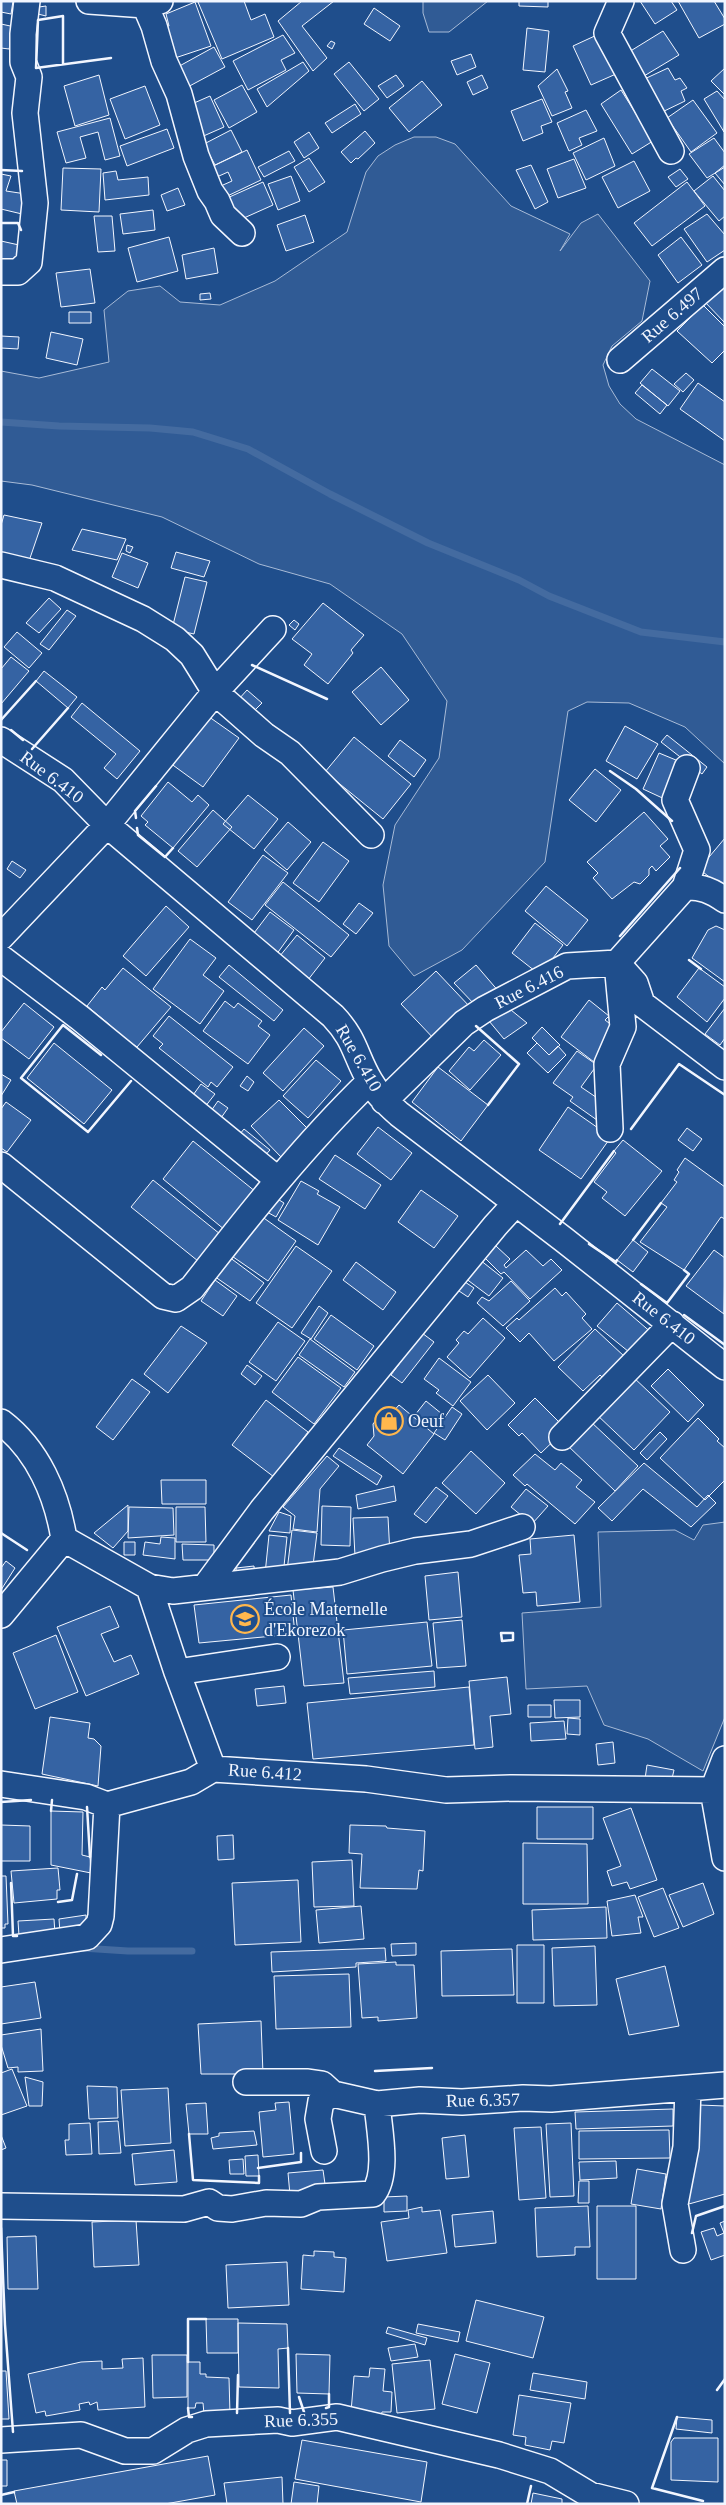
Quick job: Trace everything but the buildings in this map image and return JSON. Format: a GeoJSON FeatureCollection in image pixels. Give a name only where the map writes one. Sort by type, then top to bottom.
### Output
{"type":"FeatureCollection","features":[{"type":"Feature","properties":{"kind":"street"},"geometry":{"type":"LineString","coordinates":[[1,272],[18,272],[29,262],[34,203],[25,113],[29,77],[23,62],[23,34],[27,1]]}},
{"type":"Feature","properties":{"kind":"street"},"geometry":{"type":"LineString","coordinates":[[89,1],[152,3],[154,26],[164,61],[179,94],[196,156],[210,191],[218,201],[223,215],[242,233]]}},
{"type":"Feature","properties":{"kind":"street"},"geometry":{"type":"LineString","coordinates":[[621,1],[607,33],[671,152]]}},
{"type":"Feature","properties":{"kind":"street","name":"Rue 6.497"},"geometry":{"type":"LineString","coordinates":[[620,360],[725,270]]}},
{"type":"Feature","properties":{"kind":"street"},"geometry":{"type":"LineString","coordinates":[[1,565],[55,578],[143,619],[175,639],[192,655],[216,692],[264,735],[290,753],[372,835]]}},
{"type":"Feature","properties":{"kind":"street"},"geometry":{"type":"LineString","coordinates":[[1,937],[107,825],[216,692],[273,629]]}},
{"type":"Feature","properties":{"kind":"street","name":"Rue 6.410"},"geometry":{"type":"LineString","coordinates":[[1,740],[63,780],[107,825],[333,1016],[352,1040],[370,1081],[384,1101],[725,1367]]}},
{"type":"Feature","properties":{"kind":"street"},"geometry":{"type":"LineString","coordinates":[[610,1129],[608,1064],[623,1027],[617,963],[685,887],[698,850],[675,800],[687,768]]}},
{"type":"Feature","properties":{"kind":"street"},"geometry":{"type":"LineString","coordinates":[[685,887],[696,886],[713,892],[725,900]]}},
{"type":"Feature","properties":{"kind":"street"},"geometry":{"type":"LineString","coordinates":[[1,958],[80,1018],[277,1179]]}},
{"type":"Feature","properties":{"kind":"street"},"geometry":{"type":"LineString","coordinates":[[617,963],[635,983],[642,1004],[725,1067]]}},
{"type":"Feature","properties":{"kind":"street","name":"Rue 6.416"},"geometry":{"type":"LineString","coordinates":[[384,1101],[464,1023],[485,1009],[567,966],[617,963]]}},
{"type":"Feature","properties":{"kind":"street"},"geometry":{"type":"LineString","coordinates":[[1,1165],[163,1296],[176,1299],[192,1288],[277,1179],[334,1116],[370,1081]]}},
{"type":"Feature","properties":{"kind":"street"},"geometry":{"type":"LineString","coordinates":[[205,1588],[262,1510],[495,1226],[516,1203]]}},
{"type":"Feature","properties":{"kind":"street"},"geometry":{"type":"LineString","coordinates":[[562,1437],[672,1324]]}},
{"type":"Feature","properties":{"kind":"street"},"geometry":{"type":"LineString","coordinates":[[1,1422],[26,1448],[50,1484],[59,1510],[64,1539],[1,1615]]}},
{"type":"Feature","properties":{"kind":"street"},"geometry":{"type":"LineString","coordinates":[[64,1539],[149,1586],[173,1591],[340,1572],[415,1551],[471,1544],[522,1527]]}},
{"type":"Feature","properties":{"kind":"street","name":"Rue 6.412"},"geometry":{"type":"LineString","coordinates":[[149,1586],[177,1672],[213,1769],[366,1779],[446,1790],[521,1788],[713,1790]]}},
{"type":"Feature","properties":{"kind":"street"},"geometry":{"type":"LineString","coordinates":[[177,1672],[277,1656]]}},
{"type":"Feature","properties":{"kind":"street"},"geometry":{"type":"LineString","coordinates":[[725,1759],[713,1790],[725,1858]]}},
{"type":"Feature","properties":{"kind":"street"},"geometry":{"type":"LineString","coordinates":[[1,1784],[86,1797],[107,1805],[191,1782],[213,1769]]}},
{"type":"Feature","properties":{"kind":"street"},"geometry":{"type":"LineString","coordinates":[[1,1950],[87,1937],[93,1932],[101,1916],[107,1805]]}},
{"type":"Feature","properties":{"kind":"street","name":"Rue 6.357"},"geometry":{"type":"LineString","coordinates":[[246,2082],[308,2082],[322,2084],[333,2094],[377,2104],[420,2100],[462,2102],[523,2098],[551,2099],[725,2085]]}},
{"type":"Feature","properties":{"kind":"street"},"geometry":{"type":"LineString","coordinates":[[683,2250],[675,2204],[686,2147],[688,2088]]}},
{"type":"Feature","properties":{"kind":"street"},"geometry":{"type":"LineString","coordinates":[[324,2151],[318,2119],[318,2108],[320,2101],[333,2094]]}},
{"type":"Feature","properties":{"kind":"street"},"geometry":{"type":"LineString","coordinates":[[1,2206],[184,2209],[209,2202],[218,2208],[232,2209],[266,2203],[301,2204],[318,2197],[372,2194],[377,2188],[382,2159],[377,2104]]}},
{"type":"Feature","properties":{"kind":"street","name":"Rue 6.355"},"geometry":{"type":"LineString","coordinates":[[1,2440],[81,2435],[125,2451],[153,2451],[187,2430],[206,2424],[278,2420],[292,2423],[337,2417],[500,2455],[550,2471],[590,2495],[626,2504]]}},
{"type":"Feature","properties":{"kind":"shaded area"},"geometry":{"type":"Polygon","coordinates":[[[423,1],[488,1],[449,32],[429,32],[423,13],[423,1]]]}},
{"type":"Feature","properties":{"kind":"shaded area"},"geometry":{"type":"Polygon","coordinates":[[[414,137],[436,137],[455,144],[511,206],[570,234],[560,251],[581,223],[598,214],[650,281],[642,321],[612,346],[603,365],[609,386],[620,404],[636,419],[725,465],[725,764],[685,727],[629,703],[587,702],[568,711],[545,862],[462,950],[414,976],[389,946],[383,885],[395,825],[439,758],[447,701],[402,634],[330,584],[259,564],[162,517],[32,485],[1,481],[1,371],[39,378],[109,362],[104,310],[128,291],[160,286],[180,302],[220,305],[275,281],[347,232],[366,172],[378,156],[395,145],[414,137]]]}},
{"type":"Feature","properties":{"kind":"shaded area"},"geometry":{"type":"Polygon","coordinates":[[[725,1522],[725,1717],[703,1771],[648,1739],[604,1725],[587,1686],[526,1689],[522,1613],[601,1607],[598,1532],[675,1530],[694,1540],[703,1525],[725,1522]]]}},
{"type":"Feature","properties":{"kind":"waterway"},"geometry":{"type":"LineString","coordinates":[[1,422],[59,426],[150,428],[193,432],[248,449],[330,494],[428,543],[519,580],[549,596],[641,632],[725,642]]}},
{"type":"Feature","properties":{"kind":"waterway"},"geometry":{"type":"LineString","coordinates":[[82,1948],[128,1951],[192,1951]]}},
{"type":"Feature","properties":{"kind":"wall"},"geometry":{"type":"LineString","coordinates":[[63,64],[63,16],[38,20],[36,68],[111,58]]}},
{"type":"Feature","properties":{"kind":"wall"},"geometry":{"type":"LineString","coordinates":[[1,170],[22,171]]}},
{"type":"Feature","properties":{"kind":"wall"},"geometry":{"type":"LineString","coordinates":[[1,223],[18,223],[21,230]]}},
{"type":"Feature","properties":{"kind":"wall"},"geometry":{"type":"LineString","coordinates":[[252,665],[327,699]]}},
{"type":"Feature","properties":{"kind":"wall"},"geometry":{"type":"LineString","coordinates":[[1,720],[36,681]]}},
{"type":"Feature","properties":{"kind":"wall"},"geometry":{"type":"LineString","coordinates":[[32,749],[68,708]]}},
{"type":"Feature","properties":{"kind":"wall"},"geometry":{"type":"LineString","coordinates":[[11,730],[23,740]]}},
{"type":"Feature","properties":{"kind":"wall"},"geometry":{"type":"LineString","coordinates":[[610,771],[636,789],[672,821]]}},
{"type":"Feature","properties":{"kind":"wall"},"geometry":{"type":"LineString","coordinates":[[136,818],[135,811],[156,786]]}},
{"type":"Feature","properties":{"kind":"wall"},"geometry":{"type":"LineString","coordinates":[[137,828],[138,835],[165,857],[173,848]]}},
{"type":"Feature","properties":{"kind":"wall"},"geometry":{"type":"LineString","coordinates":[[620,936],[680,868]]}},
{"type":"Feature","properties":{"kind":"wall"},"geometry":{"type":"LineString","coordinates":[[689,960],[701,969]]}},
{"type":"Feature","properties":{"kind":"wall"},"geometry":{"type":"LineString","coordinates":[[101,1055],[63,1025],[21,1078],[88,1132],[131,1081]]}},
{"type":"Feature","properties":{"kind":"wall"},"geometry":{"type":"LineString","coordinates":[[476,1026],[519,1064],[488,1105]]}},
{"type":"Feature","properties":{"kind":"wall"},"geometry":{"type":"LineString","coordinates":[[631,1129],[679,1064],[725,1095]]}},
{"type":"Feature","properties":{"kind":"wall"},"geometry":{"type":"LineString","coordinates":[[560,1224],[614,1151]]}},
{"type":"Feature","properties":{"kind":"wall"},"geometry":{"type":"LineString","coordinates":[[633,1240],[661,1203]]}},
{"type":"Feature","properties":{"kind":"wall"},"geometry":{"type":"LineString","coordinates":[[589,1244],[616,1262],[617,1260]]}},
{"type":"Feature","properties":{"kind":"wall"},"geometry":{"type":"LineString","coordinates":[[641,1284],[667,1303],[689,1274],[684,1270]]}},
{"type":"Feature","properties":{"kind":"wall"},"geometry":{"type":"LineString","coordinates":[[684,1315],[725,1345]]}},
{"type":"Feature","properties":{"kind":"wall"},"geometry":{"type":"LineString","coordinates":[[1,1533],[27,1550]]}},
{"type":"Feature","properties":{"kind":"wall"},"geometry":{"type":"LineString","coordinates":[[501,1633],[513,1633],[513,1640],[502,1641],[501,1633]]}},
{"type":"Feature","properties":{"kind":"wall"},"geometry":{"type":"LineString","coordinates":[[1,1802],[31,1800]]}},
{"type":"Feature","properties":{"kind":"wall"},"geometry":{"type":"LineString","coordinates":[[51,1811],[52,1800]]}},
{"type":"Feature","properties":{"kind":"wall"},"geometry":{"type":"LineString","coordinates":[[87,1807],[90,1857]]}},
{"type":"Feature","properties":{"kind":"wall"},"geometry":{"type":"LineString","coordinates":[[58,1902],[72,1900],[77,1874]]}},
{"type":"Feature","properties":{"kind":"wall"},"geometry":{"type":"LineString","coordinates":[[11,1883],[13,1936],[17,1936]]}},
{"type":"Feature","properties":{"kind":"wall"},"geometry":{"type":"LineString","coordinates":[[375,2071],[432,2068]]}},
{"type":"Feature","properties":{"kind":"wall"},"geometry":{"type":"LineString","coordinates":[[189,2134],[193,2180],[259,2183],[259,2176]]}},
{"type":"Feature","properties":{"kind":"wall"},"geometry":{"type":"LineString","coordinates":[[258,2168],[301,2162],[301,2153]]}},
{"type":"Feature","properties":{"kind":"wall"},"geometry":{"type":"LineString","coordinates":[[692,2233],[696,2216],[725,2206]]}},
{"type":"Feature","properties":{"kind":"wall"},"geometry":{"type":"LineString","coordinates":[[1,2228],[5,2325],[13,2432]]}},
{"type":"Feature","properties":{"kind":"wall"},"geometry":{"type":"LineString","coordinates":[[188,2362],[188,2319],[206,2319]]}},
{"type":"Feature","properties":{"kind":"wall"},"geometry":{"type":"LineString","coordinates":[[288,2348],[290,2413]]}},
{"type":"Feature","properties":{"kind":"wall"},"geometry":{"type":"LineString","coordinates":[[237,2413],[238,2375]]}},
{"type":"Feature","properties":{"kind":"wall"},"geometry":{"type":"LineString","coordinates":[[717,2390],[725,2379]]}},
{"type":"Feature","properties":{"kind":"wall"},"geometry":{"type":"LineString","coordinates":[[326,2408],[329,2407],[329,2394]]}},
{"type":"Feature","properties":{"kind":"wall"},"geometry":{"type":"LineString","coordinates":[[299,2397],[304,2412]]}},
{"type":"Feature","properties":{"kind":"wall"},"geometry":{"type":"LineString","coordinates":[[188,2408],[189,2417],[192,2417]]}},
{"type":"Feature","properties":{"kind":"wall"},"geometry":{"type":"LineString","coordinates":[[677,2417],[652,2488],[703,2501]]}},
{"type":"Feature","properties":{"kind":"wall"},"geometry":{"type":"LineString","coordinates":[[527,2504],[531,2486]]}},
{"type":"Feature","properties":{"kind":"wall"},"geometry":{"type":"LineString","coordinates":[[1,2495],[14,2492]]}},
{"type":"Feature","properties":{"kind":"place","name":"Oeuf"},"geometry":{"type":"Point","coordinates":[389,1421]}},
{"type":"Feature","properties":{"kind":"place","name":"École Maternelle d'Ekorezok"},"geometry":{"type":"Point","coordinates":[245,1619]}}]}
